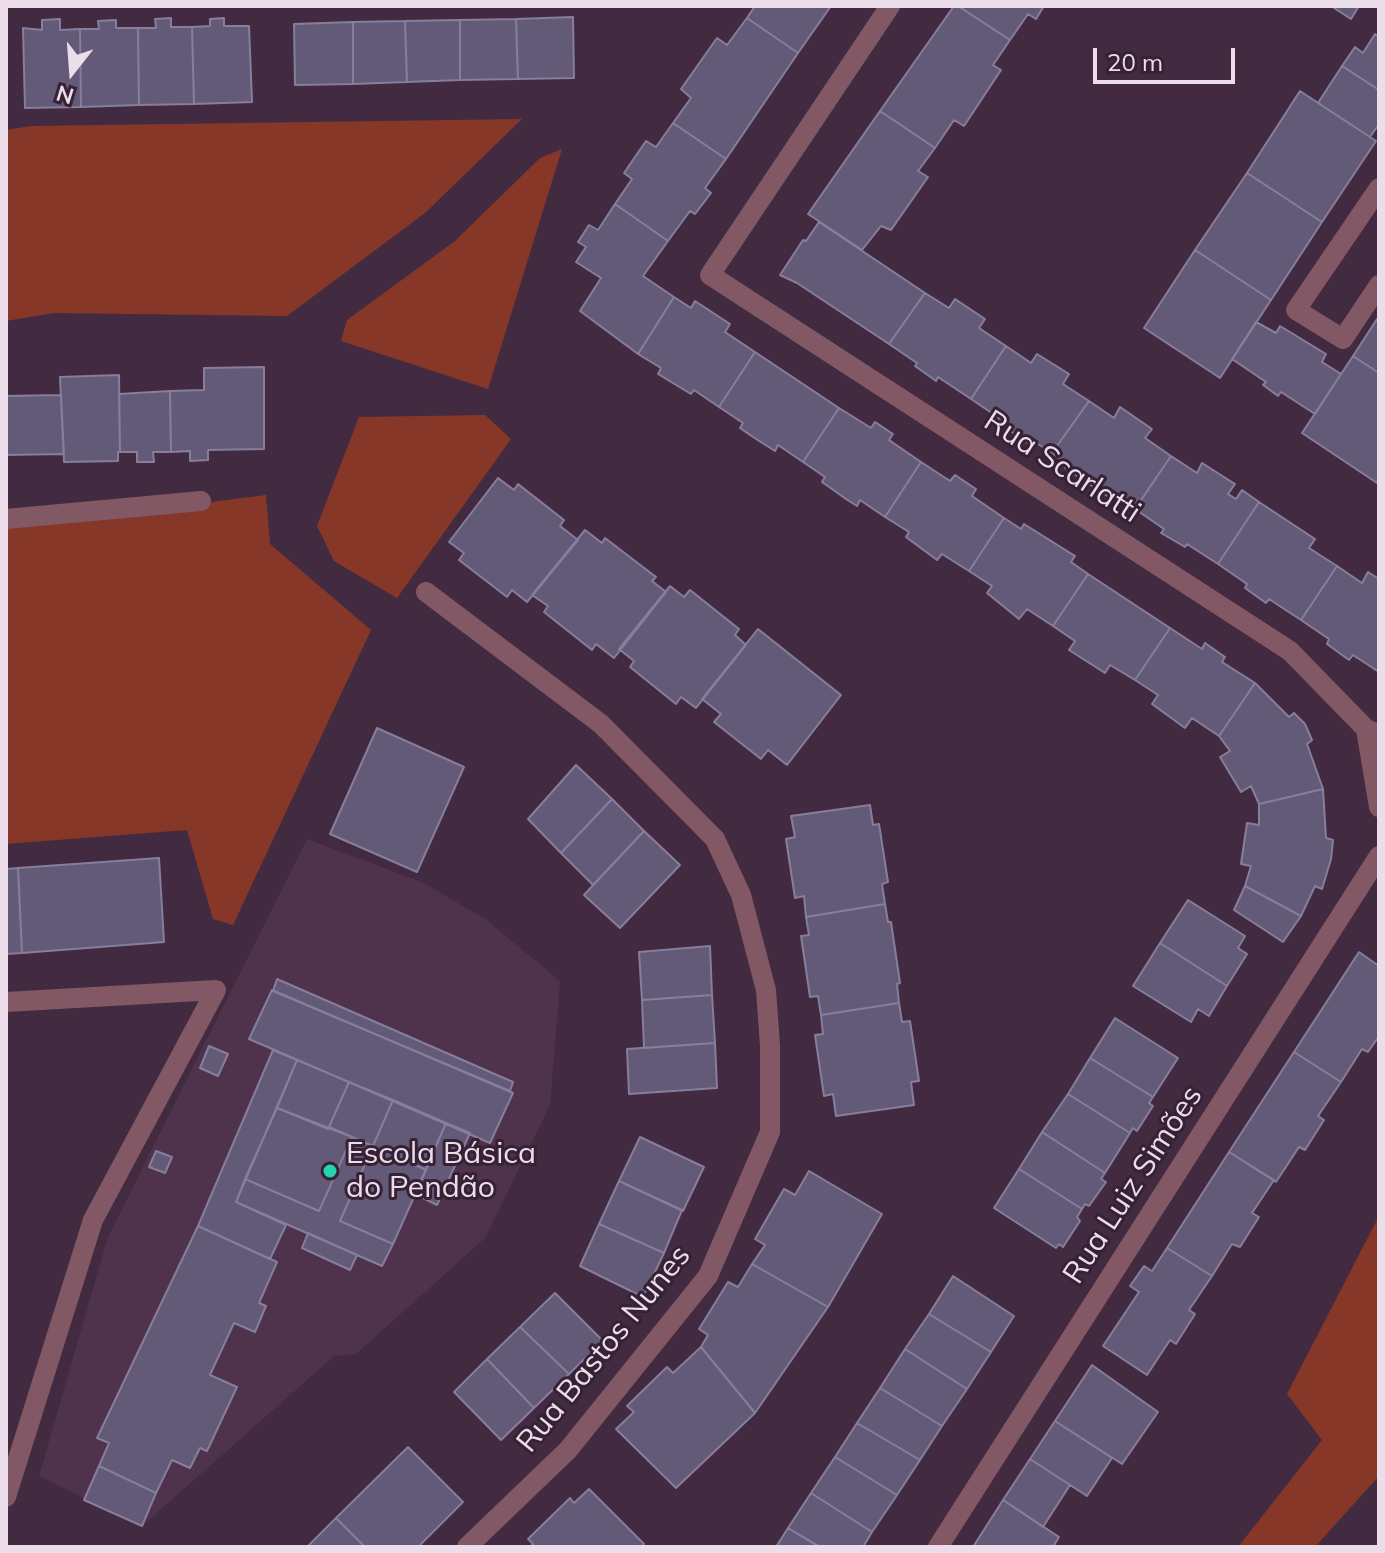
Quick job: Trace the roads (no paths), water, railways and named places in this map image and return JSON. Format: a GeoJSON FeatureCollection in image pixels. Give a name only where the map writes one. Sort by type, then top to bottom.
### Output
{"type":"FeatureCollection","features":[{"type":"Feature","properties":{"kind":"street","name":"Rua Scarlatti"},"geometry":{"type":"LineString","coordinates":[[890,6],[710,275],[1290,651],[1372,732]]}},
{"type":"Feature","properties":{"kind":"street"},"geometry":{"type":"LineString","coordinates":[[1379,188],[1296,310],[1343,339],[1379,285]]}},
{"type":"Feature","properties":{"kind":"street"},"geometry":{"type":"LineString","coordinates":[[6,519],[201,501]]}},
{"type":"Feature","properties":{"kind":"street","name":"Rua Bastos Nunes"},"geometry":{"type":"LineString","coordinates":[[426,592],[601,724],[715,839],[741,895],[766,990],[770,1045],[770,1132],[708,1276],[568,1450],[467,1547]]}},
{"type":"Feature","properties":{"kind":"street"},"geometry":{"type":"LineString","coordinates":[[1372,732],[1379,807]]}},
{"type":"Feature","properties":{"kind":"street","name":"Rua Luiz Simões"},"geometry":{"type":"LineString","coordinates":[[938,1547],[1379,856]]}},
{"type":"Feature","properties":{"kind":"street"},"geometry":{"type":"LineString","coordinates":[[6,1002],[216,990],[93,1220],[6,1497]]}},
{"type":"Feature","properties":{"kind":"place","name":"Escola Básica do Pendão"},"geometry":{"type":"Point","coordinates":[330,1171]}}]}
